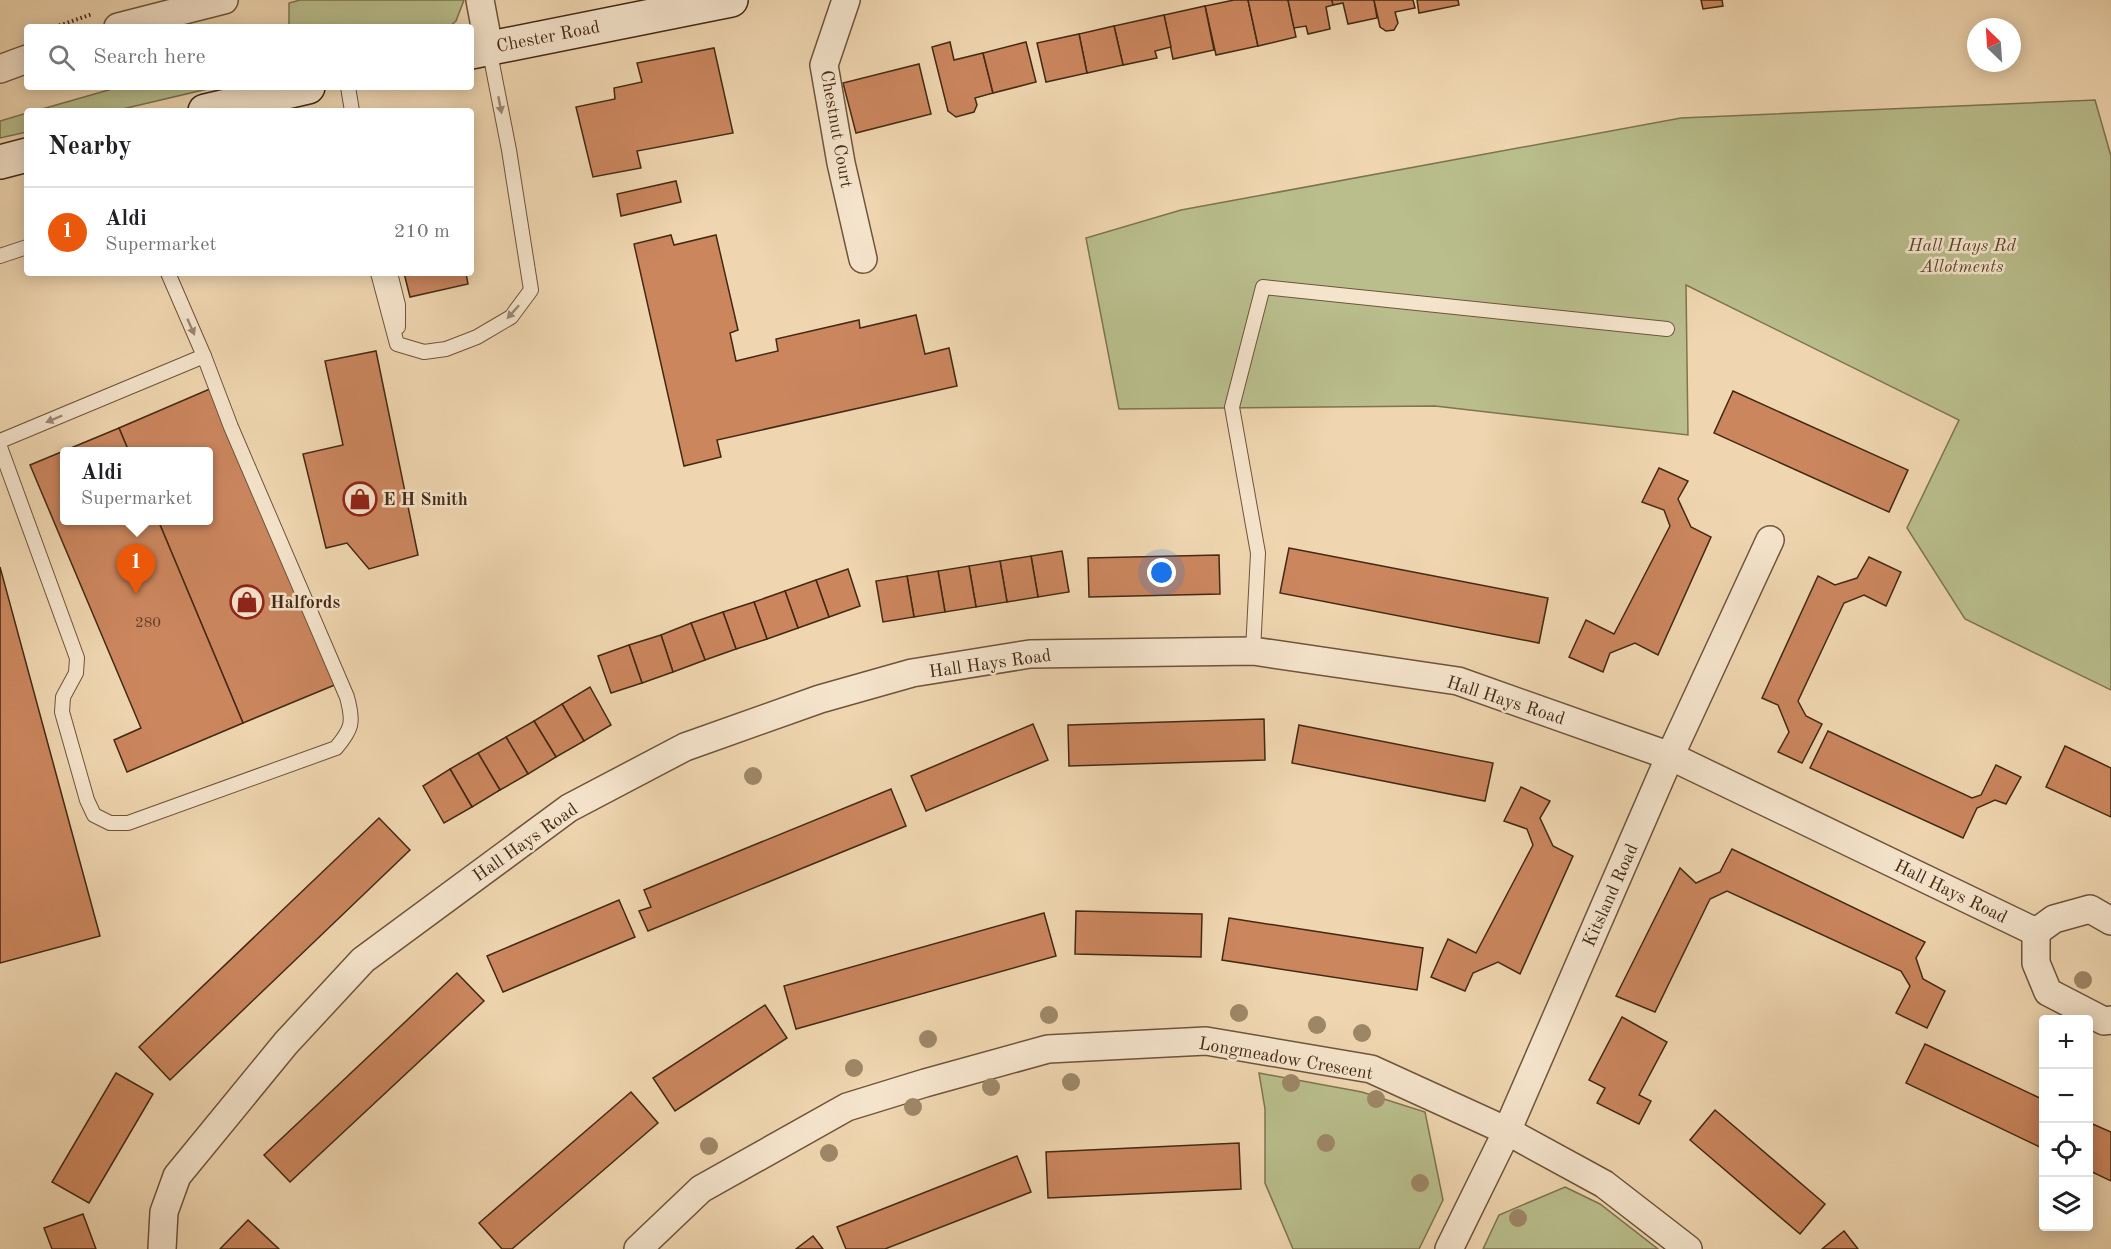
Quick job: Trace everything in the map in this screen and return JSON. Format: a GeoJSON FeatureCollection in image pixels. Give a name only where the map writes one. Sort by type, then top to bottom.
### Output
{"type":"FeatureCollection","features":[{"type":"Feature","properties":{"kind":"main road","name":"Chester Road"},"geometry":{"type":"LineString","coordinates":[[480,50],[730,0]]}},
{"type":"Feature","properties":{"kind":"main road"},"geometry":{"type":"LineString","coordinates":[[218,108],[295,90]]}},
{"type":"Feature","properties":{"kind":"main road"},"geometry":{"type":"LineString","coordinates":[[0,162],[24,156]]}},
{"type":"Feature","properties":{"kind":"street"},"geometry":{"type":"LineString","coordinates":[[130,24],[224,0]]}},
{"type":"Feature","properties":{"kind":"street"},"geometry":{"type":"LineString","coordinates":[[480,0],[480,50]]}},
{"type":"Feature","properties":{"kind":"street","name":"Chestnut Court"},"geometry":{"type":"LineString","coordinates":[[846,0],[824,65],[841,163],[863,259]]}},
{"type":"Feature","properties":{"kind":"street"},"geometry":{"type":"LineString","coordinates":[[0,69],[24,60]]}},
{"type":"Feature","properties":{"kind":"street","name":"Kitsland Road"},"geometry":{"type":"LineString","coordinates":[[1449,1249],[1507,1131],[1670,756],[1770,540]]}},
{"type":"Feature","properties":{"kind":"street","name":"Hall Hays Road"},"geometry":{"type":"LineString","coordinates":[[162,1249],[164,1212],[177,1176],[286,1043],[363,960],[568,808],[685,747],[820,699],[912,674],[1030,654],[1253,651],[1458,681],[1670,756],[2036,932]]}},
{"type":"Feature","properties":{"kind":"street"},"geometry":{"type":"LineString","coordinates":[[2111,921],[2090,909],[2054,919],[2036,932],[2036,963],[2048,992],[2104,1021],[2111,1020]]}},
{"type":"Feature","properties":{"kind":"street","name":"Longmeadow Crescent"},"geometry":{"type":"LineString","coordinates":[[638,1249],[701,1189],[847,1107],[1048,1049],[1206,1041],[1371,1069],[1507,1131],[1604,1184],[1688,1249]]}},
{"type":"Feature","properties":{"kind":"lane"},"geometry":{"type":"LineString","coordinates":[[398,344],[424,352],[446,349],[477,338],[511,317],[531,290],[509,150],[480,50]]}},
{"type":"Feature","properties":{"kind":"lane"},"geometry":{"type":"LineString","coordinates":[[348,90],[352,108]]}},
{"type":"Feature","properties":{"kind":"lane"},"geometry":{"type":"LineString","coordinates":[[0,256],[24,248]]}},
{"type":"Feature","properties":{"kind":"lane"},"geometry":{"type":"LineString","coordinates":[[0,447],[77,658],[76,673],[63,697],[62,712],[87,800],[94,815],[110,823],[128,823],[336,748],[349,732],[351,711],[347,697],[231,427],[204,356],[169,276]]}},
{"type":"Feature","properties":{"kind":"lane"},"geometry":{"type":"LineString","coordinates":[[379,276],[398,344]]}},
{"type":"Feature","properties":{"kind":"lane"},"geometry":{"type":"LineString","coordinates":[[391,276],[398,304],[398,344]]}},
{"type":"Feature","properties":{"kind":"lane"},"geometry":{"type":"LineString","coordinates":[[1253,651],[1258,553],[1232,407],[1263,287],[1667,329]]}},
{"type":"Feature","properties":{"kind":"lane"},"geometry":{"type":"LineString","coordinates":[[0,441],[204,356]]}},
{"type":"Feature","properties":{"kind":"green space"},"geometry":{"type":"Polygon","coordinates":[[[300,0],[464,0],[456,21],[452,24],[289,24],[289,3],[300,0]]]}},
{"type":"Feature","properties":{"kind":"green space"},"geometry":{"type":"Polygon","coordinates":[[[108,90],[203,90],[127,108],[46,108],[108,90]]]}},
{"type":"Feature","properties":{"kind":"green space","name":"Hall Hays Rd Allotments"},"geometry":{"type":"Polygon","coordinates":[[[2095,100],[2111,156],[2111,690],[1965,619],[1907,528],[1959,420],[1686,285],[1688,435],[1435,406],[1119,409],[1086,238],[1181,210],[1681,118],[2095,100]]]}},
{"type":"Feature","properties":{"kind":"green space"},"geometry":{"type":"Polygon","coordinates":[[[24,114],[24,133],[0,138],[0,121],[24,114]]]}},
{"type":"Feature","properties":{"kind":"green space"},"geometry":{"type":"Polygon","coordinates":[[[1259,1073],[1362,1092],[1425,1112],[1443,1200],[1419,1249],[1293,1249],[1265,1183],[1265,1109],[1259,1073]]]}},
{"type":"Feature","properties":{"kind":"green space"},"geometry":{"type":"Polygon","coordinates":[[[1565,1187],[1600,1204],[1658,1249],[1483,1249],[1499,1215],[1565,1187]]]}},
{"type":"Feature","properties":{"kind":"building"},"geometry":{"type":"Polygon","coordinates":[[[1234,0],[1248,0],[1258,46],[1216,55],[1205,6],[1234,0]]]}},
{"type":"Feature","properties":{"kind":"building"},"geometry":{"type":"Polygon","coordinates":[[[1248,0],[1288,0],[1296,37],[1258,46],[1248,0]]]}},
{"type":"Feature","properties":{"kind":"building"},"geometry":{"type":"Polygon","coordinates":[[[1288,0],[1332,0],[1333,5],[1326,7],[1330,29],[1308,34],[1306,26],[1294,28],[1288,0]]]}},
{"type":"Feature","properties":{"kind":"building"},"geometry":{"type":"Polygon","coordinates":[[[1332,0],[1374,0],[1377,18],[1348,24],[1343,3],[1333,5],[1332,0]]]}},
{"type":"Feature","properties":{"kind":"building"},"geometry":{"type":"Polygon","coordinates":[[[1374,0],[1413,0],[1415,8],[1395,12],[1398,23],[1394,30],[1386,31],[1380,27],[1374,0]]]}},
{"type":"Feature","properties":{"kind":"building"},"geometry":{"type":"Polygon","coordinates":[[[1417,0],[1458,0],[1459,5],[1419,13],[1417,0]]]}},
{"type":"Feature","properties":{"kind":"building"},"geometry":{"type":"Polygon","coordinates":[[[1701,0],[1722,0],[1723,6],[1703,9],[1701,0]]]}},
{"type":"Feature","properties":{"kind":"building"},"geometry":{"type":"Polygon","coordinates":[[[1205,6],[1214,50],[1173,59],[1164,15],[1205,6]]]}},
{"type":"Feature","properties":{"kind":"building"},"geometry":{"type":"Polygon","coordinates":[[[1164,15],[1171,47],[1155,51],[1157,58],[1123,65],[1114,26],[1164,15]]]}},
{"type":"Feature","properties":{"kind":"building"},"geometry":{"type":"Polygon","coordinates":[[[1114,26],[1123,65],[1087,73],[1079,34],[1114,26]]]}},
{"type":"Feature","properties":{"kind":"building"},"geometry":{"type":"Polygon","coordinates":[[[1079,34],[1087,73],[1046,82],[1037,43],[1079,34]]]}},
{"type":"Feature","properties":{"kind":"building"},"geometry":{"type":"Polygon","coordinates":[[[950,42],[954,60],[983,53],[993,93],[975,98],[977,105],[974,112],[956,117],[948,111],[932,47],[950,42]]]}},
{"type":"Feature","properties":{"kind":"building"},"geometry":{"type":"Polygon","coordinates":[[[1026,42],[1036,82],[993,93],[983,53],[1026,42]]]}},
{"type":"Feature","properties":{"kind":"building"},"geometry":{"type":"Polygon","coordinates":[[[714,48],[733,133],[637,151],[641,168],[593,177],[576,107],[615,99],[614,88],[642,82],[637,63],[714,48]]]}},
{"type":"Feature","properties":{"kind":"building"},"geometry":{"type":"Polygon","coordinates":[[[919,64],[931,114],[856,133],[843,83],[919,64]]]}},
{"type":"Feature","properties":{"kind":"building"},"geometry":{"type":"Polygon","coordinates":[[[676,181],[681,202],[621,216],[617,194],[676,181]]]}},
{"type":"Feature","properties":{"kind":"building"},"geometry":{"type":"Polygon","coordinates":[[[671,235],[674,245],[716,235],[738,330],[730,333],[736,361],[778,351],[776,339],[859,320],[860,328],[916,315],[925,354],[949,348],[957,386],[717,440],[721,457],[684,466],[634,244],[671,235]]]}},
{"type":"Feature","properties":{"kind":"building"},"geometry":{"type":"Polygon","coordinates":[[[405,276],[467,276],[468,284],[410,297],[405,276]]]}},
{"type":"Feature","properties":{"kind":"building","name":"E H Smith"},"geometry":{"type":"Polygon","coordinates":[[[376,351],[418,555],[369,569],[347,543],[326,548],[303,454],[343,445],[325,361],[376,351]]]}},
{"type":"Feature","properties":{"kind":"building","name":"Halfords"},"geometry":{"type":"Polygon","coordinates":[[[212,388],[337,684],[243,723],[160,525],[213,525],[213,447],[127,447],[119,428],[212,388]]]}},
{"type":"Feature","properties":{"kind":"building"},"geometry":{"type":"Polygon","coordinates":[[[1733,391],[1908,470],[1889,512],[1714,433],[1733,391]]]}},
{"type":"Feature","properties":{"kind":"building"},"geometry":{"type":"Polygon","coordinates":[[[119,428],[127,447],[73,447],[119,428]]]}},
{"type":"Feature","properties":{"kind":"building"},"geometry":{"type":"Polygon","coordinates":[[[60,453],[60,525],[160,525],[243,723],[127,772],[114,740],[141,728],[30,465],[60,453]]]}},
{"type":"Feature","properties":{"kind":"building"},"geometry":{"type":"Polygon","coordinates":[[[1659,468],[1688,481],[1678,499],[1691,527],[1711,537],[1658,655],[1635,643],[1610,653],[1603,672],[1569,657],[1586,620],[1614,634],[1670,526],[1664,510],[1642,502],[1659,468]]]}},
{"type":"Feature","properties":{"kind":"building"},"geometry":{"type":"Polygon","coordinates":[[[1289,548],[1548,598],[1539,643],[1280,593],[1289,548]]]}},
{"type":"Feature","properties":{"kind":"building"},"geometry":{"type":"Polygon","coordinates":[[[1062,551],[1069,592],[1038,597],[1031,556],[1062,551]]]}},
{"type":"Feature","properties":{"kind":"building"},"geometry":{"type":"Polygon","coordinates":[[[1219,555],[1220,594],[1089,597],[1088,558],[1219,555]]]}},
{"type":"Feature","properties":{"kind":"building"},"geometry":{"type":"Polygon","coordinates":[[[1031,556],[1038,597],[1007,602],[1000,561],[1031,556]]]}},
{"type":"Feature","properties":{"kind":"building"},"geometry":{"type":"Polygon","coordinates":[[[1869,557],[1901,572],[1886,606],[1864,595],[1844,603],[1798,701],[1806,716],[1822,724],[1802,763],[1778,752],[1789,732],[1778,705],[1762,698],[1818,576],[1835,585],[1857,578],[1869,557]]]}},
{"type":"Feature","properties":{"kind":"building"},"geometry":{"type":"Polygon","coordinates":[[[1000,561],[1007,602],[976,607],[969,566],[1000,561]]]}},
{"type":"Feature","properties":{"kind":"building"},"geometry":{"type":"Polygon","coordinates":[[[969,566],[976,607],[945,612],[938,571],[969,566]]]}},
{"type":"Feature","properties":{"kind":"building"},"geometry":{"type":"Polygon","coordinates":[[[0,567],[100,936],[0,963],[0,567]]]}},
{"type":"Feature","properties":{"kind":"building"},"geometry":{"type":"Polygon","coordinates":[[[848,569],[860,606],[829,617],[816,580],[848,569]]]}},
{"type":"Feature","properties":{"kind":"building"},"geometry":{"type":"Polygon","coordinates":[[[938,571],[945,612],[914,617],[907,576],[938,571]]]}},
{"type":"Feature","properties":{"kind":"building"},"geometry":{"type":"Polygon","coordinates":[[[907,576],[914,617],[883,622],[876,581],[907,576]]]}},
{"type":"Feature","properties":{"kind":"building"},"geometry":{"type":"Polygon","coordinates":[[[816,580],[829,617],[798,628],[785,591],[816,580]]]}},
{"type":"Feature","properties":{"kind":"building"},"geometry":{"type":"Polygon","coordinates":[[[785,591],[798,628],[767,639],[754,602],[785,591]]]}},
{"type":"Feature","properties":{"kind":"building"},"geometry":{"type":"Polygon","coordinates":[[[754,602],[767,639],[736,649],[723,612],[754,602]]]}},
{"type":"Feature","properties":{"kind":"building"},"geometry":{"type":"Polygon","coordinates":[[[723,612],[736,649],[705,660],[691,623],[723,612]]]}},
{"type":"Feature","properties":{"kind":"building"},"geometry":{"type":"Polygon","coordinates":[[[691,623],[705,660],[673,672],[661,635],[691,623]]]}},
{"type":"Feature","properties":{"kind":"building"},"geometry":{"type":"Polygon","coordinates":[[[661,635],[673,672],[642,683],[629,645],[661,635]]]}},
{"type":"Feature","properties":{"kind":"building"},"geometry":{"type":"Polygon","coordinates":[[[629,645],[642,683],[611,693],[598,656],[629,645]]]}},
{"type":"Feature","properties":{"kind":"building"},"geometry":{"type":"Polygon","coordinates":[[[590,687],[611,725],[584,741],[562,704],[590,687]]]}},
{"type":"Feature","properties":{"kind":"building"},"geometry":{"type":"Polygon","coordinates":[[[562,704],[584,741],[556,757],[534,721],[562,704]]]}},
{"type":"Feature","properties":{"kind":"building"},"geometry":{"type":"Polygon","coordinates":[[[1264,719],[1265,760],[1069,766],[1068,725],[1264,719]]]}},
{"type":"Feature","properties":{"kind":"building"},"geometry":{"type":"Polygon","coordinates":[[[534,721],[556,757],[528,774],[506,737],[534,721]]]}},
{"type":"Feature","properties":{"kind":"building"},"geometry":{"type":"Polygon","coordinates":[[[1033,724],[1048,760],[926,811],[911,776],[1033,724]]]}},
{"type":"Feature","properties":{"kind":"building"},"geometry":{"type":"Polygon","coordinates":[[[1299,725],[1493,763],[1485,801],[1292,763],[1299,725]]]}},
{"type":"Feature","properties":{"kind":"building"},"geometry":{"type":"Polygon","coordinates":[[[1828,731],[1972,798],[1981,795],[1996,765],[2021,777],[2006,804],[1995,800],[1977,808],[1963,838],[1810,768],[1828,731]]]}},
{"type":"Feature","properties":{"kind":"building"},"geometry":{"type":"Polygon","coordinates":[[[506,737],[528,774],[500,790],[478,753],[506,737]]]}},
{"type":"Feature","properties":{"kind":"building"},"geometry":{"type":"Polygon","coordinates":[[[2065,746],[2111,768],[2111,817],[2046,787],[2065,746]]]}},
{"type":"Feature","properties":{"kind":"building"},"geometry":{"type":"Polygon","coordinates":[[[478,753],[500,790],[472,807],[450,769],[478,753]]]}},
{"type":"Feature","properties":{"kind":"building"},"geometry":{"type":"Polygon","coordinates":[[[450,769],[472,807],[444,823],[423,786],[450,769]]]}},
{"type":"Feature","properties":{"kind":"building"},"geometry":{"type":"Polygon","coordinates":[[[1521,787],[1550,801],[1540,818],[1553,846],[1573,856],[1520,974],[1498,962],[1473,973],[1465,991],[1431,977],[1448,939],[1476,953],[1533,845],[1527,829],[1504,821],[1521,787]]]}},
{"type":"Feature","properties":{"kind":"building"},"geometry":{"type":"Polygon","coordinates":[[[891,789],[906,826],[648,931],[639,911],[651,907],[644,890],[891,789]]]}},
{"type":"Feature","properties":{"kind":"building"},"geometry":{"type":"Polygon","coordinates":[[[379,818],[410,850],[170,1080],[139,1047],[379,818]]]}},
{"type":"Feature","properties":{"kind":"building"},"geometry":{"type":"Polygon","coordinates":[[[1732,849],[1925,942],[1916,958],[1923,979],[1945,991],[1927,1028],[1896,1013],[1910,986],[1901,971],[1727,891],[1710,899],[1655,1012],[1616,996],[1680,868],[1696,883],[1720,872],[1732,849]]]}},
{"type":"Feature","properties":{"kind":"building"},"geometry":{"type":"Polygon","coordinates":[[[619,900],[635,937],[503,992],[487,956],[619,900]]]}},
{"type":"Feature","properties":{"kind":"building"},"geometry":{"type":"Polygon","coordinates":[[[1076,911],[1202,914],[1201,957],[1075,954],[1076,911]]]}},
{"type":"Feature","properties":{"kind":"building"},"geometry":{"type":"Polygon","coordinates":[[[1044,913],[1056,956],[796,1029],[784,986],[1044,913]]]}},
{"type":"Feature","properties":{"kind":"building"},"geometry":{"type":"Polygon","coordinates":[[[1229,918],[1423,948],[1417,990],[1222,960],[1229,918]]]}},
{"type":"Feature","properties":{"kind":"building"},"geometry":{"type":"Polygon","coordinates":[[[457,973],[484,1001],[290,1182],[264,1155],[457,973]]]}},
{"type":"Feature","properties":{"kind":"building"},"geometry":{"type":"Polygon","coordinates":[[[765,1005],[787,1038],[675,1111],[653,1078],[765,1005]]]}},
{"type":"Feature","properties":{"kind":"building"},"geometry":{"type":"Polygon","coordinates":[[[1622,1017],[1667,1042],[1639,1095],[1651,1101],[1639,1124],[1597,1103],[1605,1088],[1589,1080],[1622,1017]]]}},
{"type":"Feature","properties":{"kind":"building"},"geometry":{"type":"Polygon","coordinates":[[[1925,1044],[2039,1098],[2039,1147],[1906,1083],[1925,1044]]]}},
{"type":"Feature","properties":{"kind":"building"},"geometry":{"type":"Polygon","coordinates":[[[116,1073],[153,1094],[89,1203],[52,1182],[116,1073]]]}},
{"type":"Feature","properties":{"kind":"building"},"geometry":{"type":"Polygon","coordinates":[[[631,1092],[658,1123],[512,1249],[502,1249],[479,1223],[631,1092]]]}},
{"type":"Feature","properties":{"kind":"building"},"geometry":{"type":"Polygon","coordinates":[[[1715,1110],[1825,1204],[1800,1234],[1690,1140],[1715,1110]]]}},
{"type":"Feature","properties":{"kind":"building"},"geometry":{"type":"Polygon","coordinates":[[[2093,1124],[2111,1132],[2111,1181],[2093,1172],[2093,1124]]]}},
{"type":"Feature","properties":{"kind":"building"},"geometry":{"type":"Polygon","coordinates":[[[1239,1143],[1241,1189],[1048,1198],[1046,1152],[1239,1143]]]}},
{"type":"Feature","properties":{"kind":"building"},"geometry":{"type":"Polygon","coordinates":[[[1017,1156],[1031,1192],[885,1249],[846,1249],[837,1227],[1017,1156]]]}},
{"type":"Feature","properties":{"kind":"building"},"geometry":{"type":"Polygon","coordinates":[[[83,1214],[96,1249],[52,1249],[44,1228],[83,1214]]]}},
{"type":"Feature","properties":{"kind":"building"},"geometry":{"type":"Polygon","coordinates":[[[248,1220],[279,1249],[220,1249],[248,1220]]]}},
{"type":"Feature","properties":{"kind":"building"},"geometry":{"type":"Polygon","coordinates":[[[1844,1231],[1858,1249],[1822,1249],[1844,1231]]]}},
{"type":"Feature","properties":{"kind":"building"},"geometry":{"type":"Polygon","coordinates":[[[813,1236],[823,1249],[796,1249],[813,1236]]]}},
{"type":"Feature","properties":{"kind":"place","name":"E H Smith"},"geometry":{"type":"Point","coordinates":[360,499]}},
{"type":"Feature","properties":{"kind":"place","name":"Aldi"},"geometry":{"type":"Point","coordinates":[136,594]}},
{"type":"Feature","properties":{"kind":"place","name":"Halfords"},"geometry":{"type":"Point","coordinates":[247,602]}}]}
